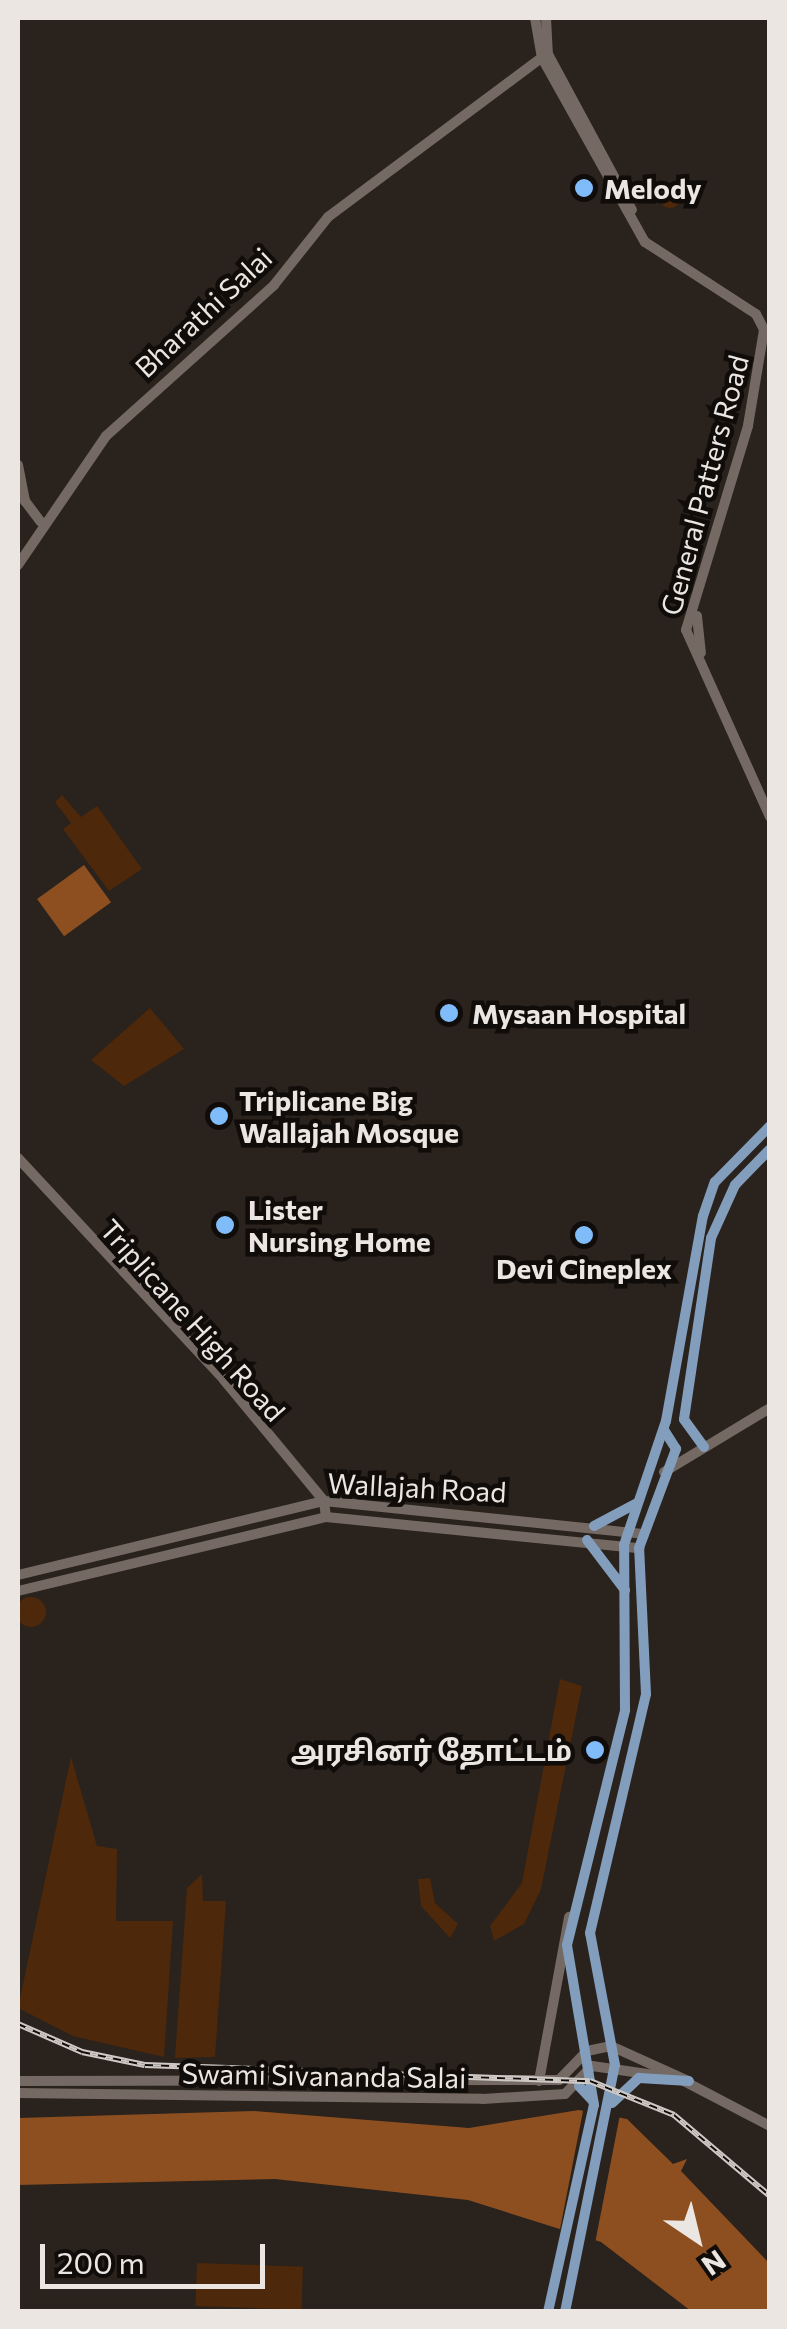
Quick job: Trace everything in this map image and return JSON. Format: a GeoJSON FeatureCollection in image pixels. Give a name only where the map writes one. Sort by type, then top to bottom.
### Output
{"type":"FeatureCollection","features":[{"type":"Feature","properties":{"kind":"main road"},"geometry":{"type":"LineString","coordinates":[[534,18],[545,56]]}},
{"type":"Feature","properties":{"kind":"main road"},"geometry":{"type":"LineString","coordinates":[[545,56],[546,18]]}},
{"type":"Feature","properties":{"kind":"main road","name":"Bharathi Salai"},"geometry":{"type":"LineString","coordinates":[[18,565],[41,522],[118,424],[274,285],[328,217],[456,127],[545,56]]}},
{"type":"Feature","properties":{"kind":"main road","name":"General Patters Road"},"geometry":{"type":"LineString","coordinates":[[545,56],[652,244],[770,325]]}},
{"type":"Feature","properties":{"kind":"main road","name":"General Patters Road"},"geometry":{"type":"LineString","coordinates":[[545,56],[644,242],[756,314],[764,330],[748,426],[686,630],[770,804]]}},
{"type":"Feature","properties":{"kind":"main road","name":"General Patters Road"},"geometry":{"type":"LineString","coordinates":[[770,360],[694,628],[700,659],[770,816]]}},
{"type":"Feature","properties":{"kind":"main road"},"geometry":{"type":"LineString","coordinates":[[18,464],[41,522]]}},
{"type":"Feature","properties":{"kind":"main road"},"geometry":{"type":"LineString","coordinates":[[539,2081],[569,1917],[626,1710],[628,1596],[624,1546],[665,1425],[696,1238],[725,1169],[770,1126]]}},
{"type":"Feature","properties":{"kind":"main road"},"geometry":{"type":"LineString","coordinates":[[704,1447],[684,1419],[711,1238],[732,1190],[770,1149]]}},
{"type":"Feature","properties":{"kind":"main road","name":"Triplicane High Road"},"geometry":{"type":"LineString","coordinates":[[18,1158],[324,1502]]}},
{"type":"Feature","properties":{"kind":"main road"},"geometry":{"type":"LineString","coordinates":[[725,1169],[746,1172]]}},
{"type":"Feature","properties":{"kind":"main road"},"geometry":{"type":"LineString","coordinates":[[725,1169],[732,1190]]}},
{"type":"Feature","properties":{"kind":"main road"},"geometry":{"type":"LineString","coordinates":[[664,1472],[770,1408]]}},
{"type":"Feature","properties":{"kind":"main road"},"geometry":{"type":"LineString","coordinates":[[665,1425],[684,1419]]}},
{"type":"Feature","properties":{"kind":"main road"},"geometry":{"type":"LineString","coordinates":[[566,2312],[615,2065],[590,1933],[646,1694],[640,1548],[664,1472],[676,1449],[665,1425]]}},
{"type":"Feature","properties":{"kind":"main road"},"geometry":{"type":"LineString","coordinates":[[324,1502],[326,1517]]}},
{"type":"Feature","properties":{"kind":"main road","name":"Wallajah Road"},"geometry":{"type":"LineString","coordinates":[[18,1575],[324,1502],[594,1526],[642,1534]]}},
{"type":"Feature","properties":{"kind":"main road"},"geometry":{"type":"LineString","coordinates":[[594,1526],[636,1503]]}},
{"type":"Feature","properties":{"kind":"main road","name":"Wallajah Road"},"geometry":{"type":"LineString","coordinates":[[18,1591],[326,1517],[640,1548]]}},
{"type":"Feature","properties":{"kind":"main road"},"geometry":{"type":"LineString","coordinates":[[587,1540],[628,1596]]}},
{"type":"Feature","properties":{"kind":"main road"},"geometry":{"type":"LineString","coordinates":[[548,2312],[594,2103],[569,1917]]}},
{"type":"Feature","properties":{"kind":"main road"},"geometry":{"type":"LineString","coordinates":[[587,2050],[611,2046],[770,2126]]}},
{"type":"Feature","properties":{"kind":"main road","name":"Swami Sivananda Salai"},"geometry":{"type":"LineString","coordinates":[[22,2081],[560,2080],[587,2050]]}},
{"type":"Feature","properties":{"kind":"main road"},"geometry":{"type":"LineString","coordinates":[[592,2066],[615,2065],[689,2082]]}},
{"type":"Feature","properties":{"kind":"main road"},"geometry":{"type":"LineString","coordinates":[[592,2066],[579,2086],[594,2103]]}},
{"type":"Feature","properties":{"kind":"main road"},"geometry":{"type":"LineString","coordinates":[[608,2108],[640,2078],[689,2082]]}},
{"type":"Feature","properties":{"kind":"main road"},"geometry":{"type":"LineString","coordinates":[[21,2094],[22,2081]]}},
{"type":"Feature","properties":{"kind":"main road","name":"Swami Sivananda Salai"},"geometry":{"type":"LineString","coordinates":[[21,2094],[483,2099],[579,2086]]}},
{"type":"Feature","properties":{"kind":"shaded area"},"geometry":{"type":"Polygon","coordinates":[[[670,186],[678,189],[678,205],[670,208],[662,205],[659,197],[662,189],[670,186]]]}},
{"type":"Feature","properties":{"kind":"shaded area"},"geometry":{"type":"Polygon","coordinates":[[[62,795],[81,817],[97,806],[142,869],[109,891],[63,829],[71,823],[55,802],[62,795]]]}},
{"type":"Feature","properties":{"kind":"shaded area"},"geometry":{"type":"Polygon","coordinates":[[[84,865],[111,902],[64,936],[37,899],[84,865]]]}},
{"type":"Feature","properties":{"kind":"shaded area"},"geometry":{"type":"Polygon","coordinates":[[[150,1008],[184,1049],[124,1086],[91,1060],[150,1008]]]}},
{"type":"Feature","properties":{"kind":"shaded area"},"geometry":{"type":"Polygon","coordinates":[[[31,1597],[42,1601],[46,1612],[42,1623],[31,1627],[20,1623],[16,1612],[20,1601],[31,1597]]]}},
{"type":"Feature","properties":{"kind":"shaded area"},"geometry":{"type":"Polygon","coordinates":[[[560,1679],[582,1686],[541,1889],[524,1924],[494,1941],[490,1926],[522,1883],[560,1679]]]}},
{"type":"Feature","properties":{"kind":"shaded area"},"geometry":{"type":"Polygon","coordinates":[[[71,1757],[97,1846],[117,1849],[116,1921],[173,1921],[164,2057],[73,2036],[18,2008],[71,1757]]]}},
{"type":"Feature","properties":{"kind":"shaded area"},"geometry":{"type":"Polygon","coordinates":[[[202,1874],[203,1901],[226,1901],[215,2057],[175,2058],[187,1888],[202,1874]]]}},
{"type":"Feature","properties":{"kind":"shaded area"},"geometry":{"type":"Polygon","coordinates":[[[430,1878],[435,1903],[458,1924],[450,1938],[421,1906],[418,1879],[430,1878]]]}},
{"type":"Feature","properties":{"kind":"shaded area"},"geometry":{"type":"Polygon","coordinates":[[[579,2110],[627,2119],[673,2164],[687,2159],[681,2171],[769,2263],[769,2311],[691,2311],[601,2242],[468,2200],[275,2179],[18,2185],[18,2118],[254,2111],[469,2128],[579,2110]]]}},
{"type":"Feature","properties":{"kind":"shaded area"},"geometry":{"type":"Polygon","coordinates":[[[197,2263],[303,2267],[301,2310],[195,2306],[197,2263]]]}},
{"type":"Feature","properties":{"kind":"pier"},"geometry":{"type":"Polygon","coordinates":[[[584,2106],[620,2113],[596,2241],[559,2234],[584,2106]]]}},
{"type":"Feature","properties":{"kind":"railway"},"geometry":{"type":"LineString","coordinates":[[18,2024],[82,2052],[145,2065],[590,2081],[674,2115],[770,2196]]}},
{"type":"Feature","properties":{"kind":"place","name":"Melody"},"geometry":{"type":"Point","coordinates":[584,188]}},
{"type":"Feature","properties":{"kind":"place","name":"Mysaan Hospital"},"geometry":{"type":"Point","coordinates":[449,1013]}},
{"type":"Feature","properties":{"kind":"place","name":"Triplicane Big Wallajah Mosque"},"geometry":{"type":"Point","coordinates":[219,1116]}},
{"type":"Feature","properties":{"kind":"place","name":"Lister Nursing Home"},"geometry":{"type":"Point","coordinates":[225,1225]}},
{"type":"Feature","properties":{"kind":"place","name":"Devi Cineplex"},"geometry":{"type":"Point","coordinates":[584,1235]}},
{"type":"Feature","properties":{"kind":"place","name":"அரசினர் தோட்டம்"},"geometry":{"type":"Point","coordinates":[595,1750]}}]}
